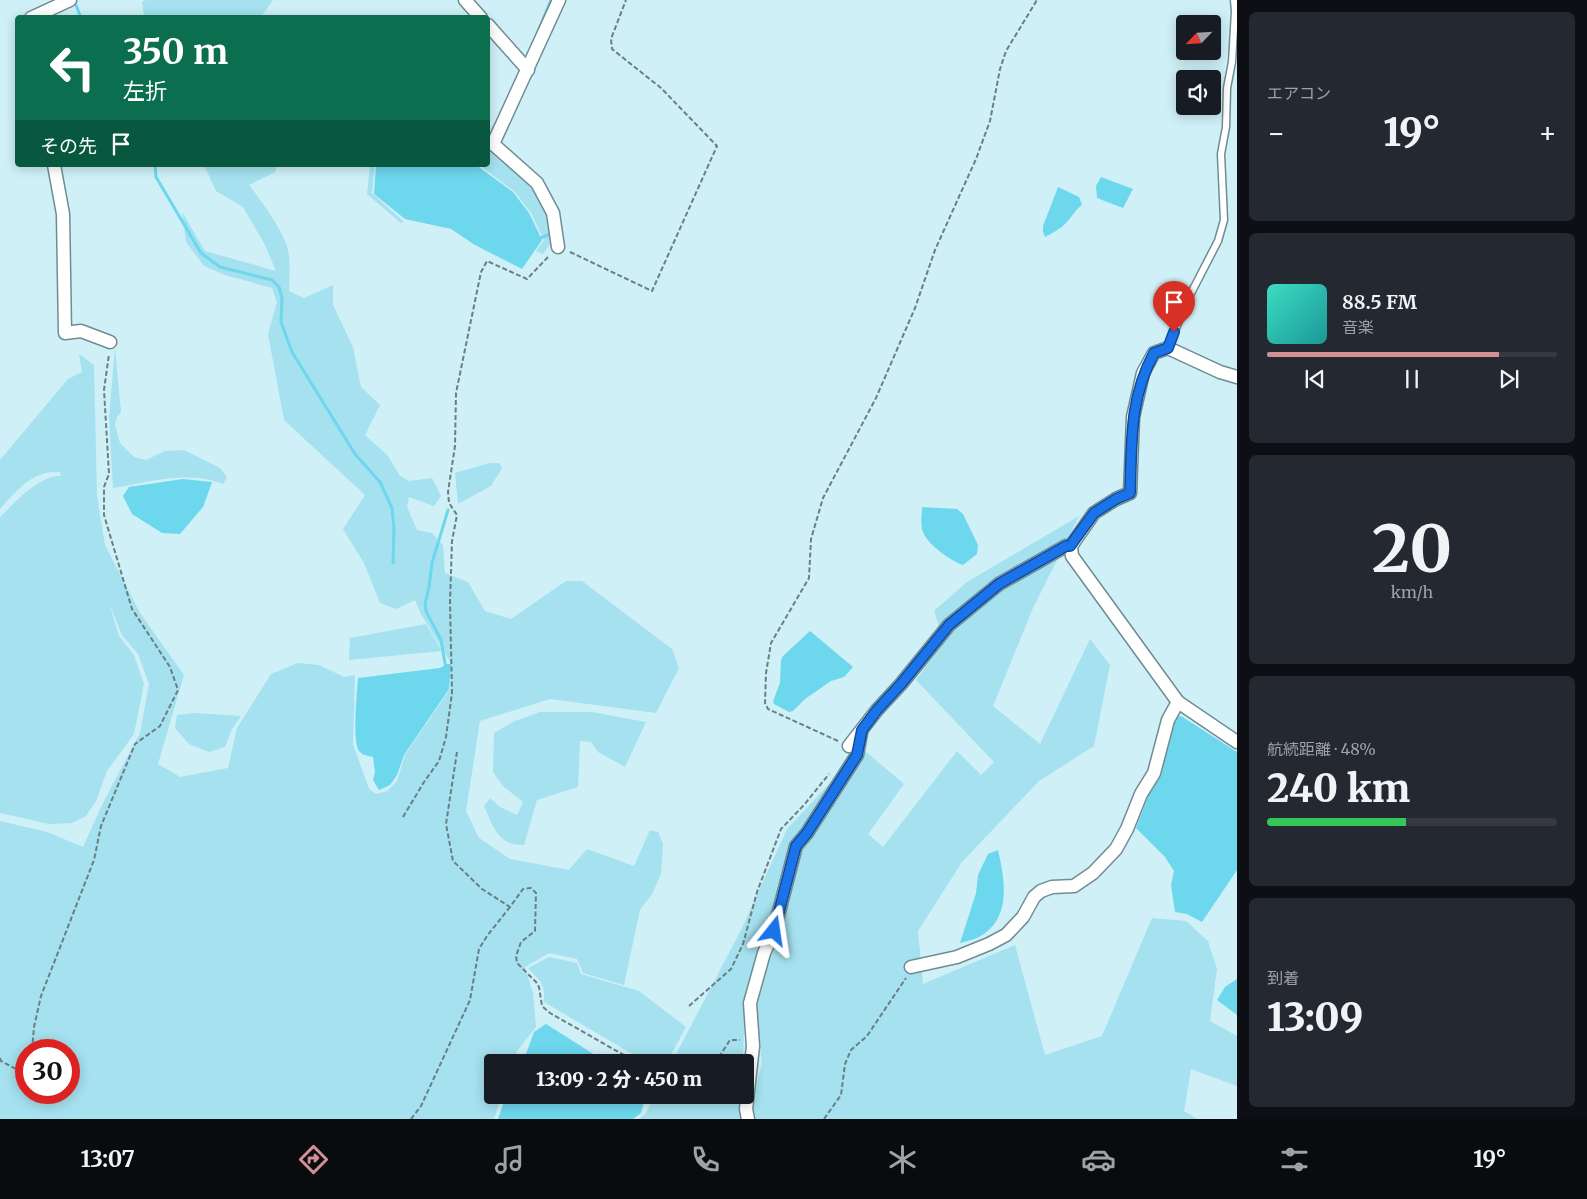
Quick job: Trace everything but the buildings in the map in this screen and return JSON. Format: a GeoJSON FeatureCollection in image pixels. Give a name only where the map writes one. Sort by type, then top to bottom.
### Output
{"type":"FeatureCollection","features":[{"type":"Feature","properties":{"kind":"street"},"geometry":{"type":"LineString","coordinates":[[38,15],[70,0]]}},
{"type":"Feature","properties":{"kind":"street"},"geometry":{"type":"LineString","coordinates":[[465,0],[478,15]]}},
{"type":"Feature","properties":{"kind":"street"},"geometry":{"type":"LineString","coordinates":[[558,247],[553,213],[537,183],[493,144],[560,0]]}},
{"type":"Feature","properties":{"kind":"street"},"geometry":{"type":"LineString","coordinates":[[490,27],[528,70]]}},
{"type":"Feature","properties":{"kind":"street"},"geometry":{"type":"LineString","coordinates":[[54,167],[63,214],[65,332],[82,331],[110,342]]}},
{"type":"Feature","properties":{"kind":"street"},"geometry":{"type":"LineString","coordinates":[[849,746],[949,625],[999,584],[1066,546],[1070,546],[1094,513],[1116,499],[1130,493],[1132,428],[1138,392],[1144,373],[1154,353],[1168,348],[1220,372],[1237,377]]}},
{"type":"Feature","properties":{"kind":"street"},"geometry":{"type":"LineString","coordinates":[[1070,546],[1072,556],[1178,702],[1237,742]]}},
{"type":"Feature","properties":{"kind":"street"},"geometry":{"type":"LineString","coordinates":[[911,966],[957,957],[989,944],[1006,935],[1023,917],[1034,897],[1041,892],[1052,887],[1074,886],[1093,873],[1116,849],[1127,829],[1141,794],[1154,774],[1168,720],[1178,702]]}},
{"type":"Feature","properties":{"kind":"street"},"geometry":{"type":"LineString","coordinates":[[748,1119],[746,1110],[753,1046],[750,1003],[764,953],[774,931],[796,846],[807,833],[857,755],[862,730]]}},
{"type":"Feature","properties":{"kind":"lane"},"geometry":{"type":"LineString","coordinates":[[1168,348],[1188,301],[1218,241],[1224,220],[1221,154],[1226,127],[1227,88],[1232,62],[1234,0]]}},
{"type":"Feature","properties":{"kind":"path"},"geometry":{"type":"LineString","coordinates":[[402,817],[440,761],[446,737],[452,693],[450,604],[452,541],[457,515],[449,503],[448,492],[455,446],[456,393],[481,272],[487,261],[527,279],[558,247],[652,291],[717,146],[661,88],[612,49],[612,39],[626,0]]}},
{"type":"Feature","properties":{"kind":"path"},"geometry":{"type":"LineString","coordinates":[[849,746],[768,709],[765,703],[766,673],[771,643],[809,578],[811,539],[823,498],[876,398],[915,308],[935,250],[976,159],[990,120],[1000,69],[1006,50],[1037,0]]}},
{"type":"Feature","properties":{"kind":"path"},"geometry":{"type":"LineString","coordinates":[[33,1039],[41,996],[94,860],[101,826],[135,744],[160,726],[178,690],[170,667],[132,609],[104,515],[104,487],[108,474],[104,390],[110,342]]}},
{"type":"Feature","properties":{"kind":"path"},"geometry":{"type":"LineString","coordinates":[[456,752],[446,824],[453,861],[482,889],[510,907]]}},
{"type":"Feature","properties":{"kind":"path"},"geometry":{"type":"LineString","coordinates":[[689,1006],[731,969],[743,944],[757,892],[781,829],[804,805],[829,774]]}},
{"type":"Feature","properties":{"kind":"path"},"geometry":{"type":"LineString","coordinates":[[411,1119],[421,1106],[470,1000],[479,949],[524,889],[531,888],[536,893],[536,932],[521,942],[516,956],[517,963],[539,987],[542,1006],[550,1013],[622,1054]]}},
{"type":"Feature","properties":{"kind":"path"},"geometry":{"type":"LineString","coordinates":[[824,1119],[841,1095],[844,1064],[851,1050],[867,1036],[904,983],[911,966]]}},
{"type":"Feature","properties":{"kind":"path"},"geometry":{"type":"LineString","coordinates":[[721,1054],[730,1040],[740,1040],[745,1045]]}},
{"type":"Feature","properties":{"kind":"path"},"geometry":{"type":"LineString","coordinates":[[0,1058],[15,1068]]}},
{"type":"Feature","properties":{"kind":"shaded area"},"geometry":{"type":"Polygon","coordinates":[[[145,0],[273,0],[262,15],[144,15],[142,2],[145,0]]]}},
{"type":"Feature","properties":{"kind":"shaded area"},"geometry":{"type":"Polygon","coordinates":[[[490,150],[522,177],[541,203],[553,240],[543,254],[536,251],[544,240],[531,213],[514,191],[482,167],[490,167],[490,150]]]}},
{"type":"Feature","properties":{"kind":"shaded area"},"geometry":{"type":"Polygon","coordinates":[[[205,167],[276,167],[275,172],[249,185],[273,219],[285,241],[289,259],[289,291],[304,298],[333,285],[333,305],[353,347],[361,387],[380,405],[365,435],[388,456],[400,476],[409,481],[432,478],[441,496],[434,506],[409,497],[407,507],[417,530],[432,533],[443,545],[445,573],[468,582],[485,611],[511,619],[566,581],[582,581],[672,649],[679,668],[656,713],[550,699],[480,721],[466,811],[479,838],[510,859],[569,870],[587,849],[634,866],[650,830],[658,832],[663,844],[661,874],[652,894],[640,910],[624,985],[583,973],[577,959],[549,953],[525,967],[533,993],[536,1027],[516,1054],[484,1054],[484,1104],[499,1104],[494,1119],[0,1119],[0,821],[47,832],[83,847],[102,805],[140,733],[149,684],[138,654],[122,635],[109,603],[119,636],[134,655],[144,684],[134,734],[107,771],[96,801],[86,816],[72,823],[49,824],[0,813],[0,517],[20,497],[36,485],[53,477],[61,476],[60,472],[50,472],[33,478],[19,489],[0,509],[0,460],[68,379],[82,372],[79,354],[94,365],[97,496],[105,545],[140,613],[184,675],[158,764],[180,777],[228,768],[237,728],[271,674],[298,663],[319,665],[344,677],[355,675],[353,744],[369,789],[376,794],[387,791],[397,781],[405,755],[450,689],[451,663],[421,614],[415,600],[396,609],[380,603],[364,563],[343,529],[365,495],[284,420],[268,334],[277,302],[272,288],[225,275],[204,266],[186,242],[182,212],[205,251],[276,271],[265,245],[243,207],[216,191],[205,167]]]}},
{"type":"Feature","properties":{"kind":"shaded area"},"geometry":{"type":"Polygon","coordinates":[[[370,167],[375,167],[372,193],[404,222],[401,223],[367,194],[370,167]]]}},
{"type":"Feature","properties":{"kind":"shaded area"},"geometry":{"type":"Polygon","coordinates":[[[376,167],[479,167],[513,192],[529,213],[542,240],[522,269],[475,245],[451,229],[405,219],[374,194],[376,167]]]}},
{"type":"Feature","properties":{"kind":"shaded area"},"geometry":{"type":"Polygon","coordinates":[[[1101,177],[1133,189],[1123,208],[1097,198],[1096,186],[1101,177]]]}},
{"type":"Feature","properties":{"kind":"shaded area"},"geometry":{"type":"Polygon","coordinates":[[[1058,187],[1079,197],[1082,205],[1064,225],[1045,237],[1043,226],[1058,187]]]}},
{"type":"Feature","properties":{"kind":"shaded area"},"geometry":{"type":"Polygon","coordinates":[[[115,348],[121,412],[117,417],[115,425],[120,443],[134,457],[146,460],[165,451],[184,450],[220,468],[227,477],[223,484],[196,478],[168,478],[113,488],[109,417],[115,348]]]}},
{"type":"Feature","properties":{"kind":"shaded area"},"geometry":{"type":"Polygon","coordinates":[[[490,463],[499,463],[502,468],[491,486],[458,504],[455,473],[490,463]]]}},
{"type":"Feature","properties":{"kind":"shaded area"},"geometry":{"type":"Polygon","coordinates":[[[183,479],[212,482],[203,507],[180,534],[162,533],[132,514],[123,496],[129,487],[183,479]]]}},
{"type":"Feature","properties":{"kind":"shaded area"},"geometry":{"type":"Polygon","coordinates":[[[922,507],[957,509],[963,514],[978,545],[977,554],[963,565],[934,547],[925,537],[922,529],[922,507]]]}},
{"type":"Feature","properties":{"kind":"shaded area"},"geometry":{"type":"Polygon","coordinates":[[[1079,516],[1033,608],[993,706],[1040,744],[1090,639],[1110,665],[1094,746],[1039,781],[962,862],[918,931],[923,984],[1015,945],[1045,1055],[1102,1036],[1152,918],[1186,921],[1208,941],[1217,969],[1210,1021],[1237,1036],[1237,1086],[1191,1069],[1184,1111],[1197,1119],[754,1119],[751,1104],[754,1104],[754,1092],[762,1064],[755,1004],[800,848],[823,819],[865,751],[904,784],[868,834],[883,847],[957,751],[981,775],[994,762],[916,680],[944,642],[934,611],[967,582],[1079,516]]]}},
{"type":"Feature","properties":{"kind":"shaded area"},"geometry":{"type":"Polygon","coordinates":[[[426,624],[442,651],[349,660],[350,638],[426,624]]]}},
{"type":"Feature","properties":{"kind":"shaded area"},"geometry":{"type":"Polygon","coordinates":[[[810,631],[853,667],[844,677],[831,681],[805,699],[793,711],[789,712],[774,704],[773,701],[780,683],[781,660],[810,631]]]}},
{"type":"Feature","properties":{"kind":"shaded area"},"geometry":{"type":"Polygon","coordinates":[[[451,664],[449,689],[404,755],[397,775],[390,785],[379,790],[373,780],[375,772],[373,757],[359,751],[357,746],[358,678],[440,668],[451,664]]]}},
{"type":"Feature","properties":{"kind":"shaded area"},"geometry":{"type":"Polygon","coordinates":[[[540,712],[592,712],[646,722],[625,767],[598,752],[591,742],[580,741],[578,787],[537,800],[524,845],[515,844],[502,838],[490,821],[484,806],[490,798],[500,807],[517,815],[523,802],[503,786],[493,772],[494,733],[515,721],[540,712]]]}},
{"type":"Feature","properties":{"kind":"shaded area"},"geometry":{"type":"Polygon","coordinates":[[[195,713],[241,716],[232,729],[225,747],[209,752],[189,744],[175,728],[177,715],[195,713]]]}},
{"type":"Feature","properties":{"kind":"shaded area"},"geometry":{"type":"Polygon","coordinates":[[[1181,716],[1237,752],[1237,870],[1202,922],[1187,914],[1175,912],[1171,885],[1174,871],[1165,857],[1136,828],[1149,794],[1161,776],[1170,732],[1177,717],[1181,716]]]}},
{"type":"Feature","properties":{"kind":"shaded area"},"geometry":{"type":"Polygon","coordinates":[[[843,769],[791,846],[745,1004],[743,1054],[676,1054],[741,930],[787,829],[843,769]]]}},
{"type":"Feature","properties":{"kind":"shaded area"},"geometry":{"type":"Polygon","coordinates":[[[998,850],[1003,874],[1004,898],[997,920],[990,929],[979,937],[960,943],[976,893],[978,875],[988,854],[998,850]]]}},
{"type":"Feature","properties":{"kind":"shaded area"},"geometry":{"type":"Polygon","coordinates":[[[549,957],[577,963],[581,974],[639,991],[686,1027],[671,1054],[632,1054],[544,1002],[544,991],[541,982],[528,968],[549,957]]]}},
{"type":"Feature","properties":{"kind":"shaded area"},"geometry":{"type":"Polygon","coordinates":[[[1237,979],[1237,1015],[1217,1000],[1225,987],[1237,979]]]}},
{"type":"Feature","properties":{"kind":"shaded area"},"geometry":{"type":"Polygon","coordinates":[[[546,1024],[593,1054],[526,1054],[534,1032],[546,1024]]]}},
{"type":"Feature","properties":{"kind":"shaded area"},"geometry":{"type":"Polygon","coordinates":[[[503,1104],[644,1104],[641,1113],[633,1119],[498,1119],[503,1104]]]}},
{"type":"Feature","properties":{"kind":"shaded area"},"geometry":{"type":"Polygon","coordinates":[[[650,1104],[741,1104],[740,1112],[742,1119],[639,1119],[646,1113],[650,1104]]]}},
{"type":"Feature","properties":{"kind":"waterway"},"geometry":{"type":"LineString","coordinates":[[74,0],[80,15]]}},
{"type":"Feature","properties":{"kind":"waterway"},"geometry":{"type":"LineString","coordinates":[[539,29],[551,0]]}},
{"type":"Feature","properties":{"kind":"waterway"},"geometry":{"type":"LineString","coordinates":[[490,136],[495,125]]}},
{"type":"Feature","properties":{"kind":"waterway"},"geometry":{"type":"LineString","coordinates":[[155,167],[156,177],[201,253],[220,267],[272,280],[279,287],[282,298],[281,322],[292,352],[355,454],[380,482],[392,508],[394,528],[393,563]]}},
{"type":"Feature","properties":{"kind":"waterway"},"geometry":{"type":"LineString","coordinates":[[538,239],[553,233]]}},
{"type":"Feature","properties":{"kind":"waterway"},"geometry":{"type":"LineString","coordinates":[[446,669],[441,640],[426,611],[425,604],[432,563],[448,510]]}},
{"type":"Feature","properties":{"kind":"route"},"geometry":{"type":"LineString","coordinates":[[774,931],[796,846],[807,833],[857,755],[862,730],[877,710],[901,684],[949,625],[999,584],[1066,546],[1070,546],[1094,513],[1116,499],[1130,493],[1132,428],[1138,392],[1144,373],[1154,353],[1168,348],[1174,332]]}}]}
